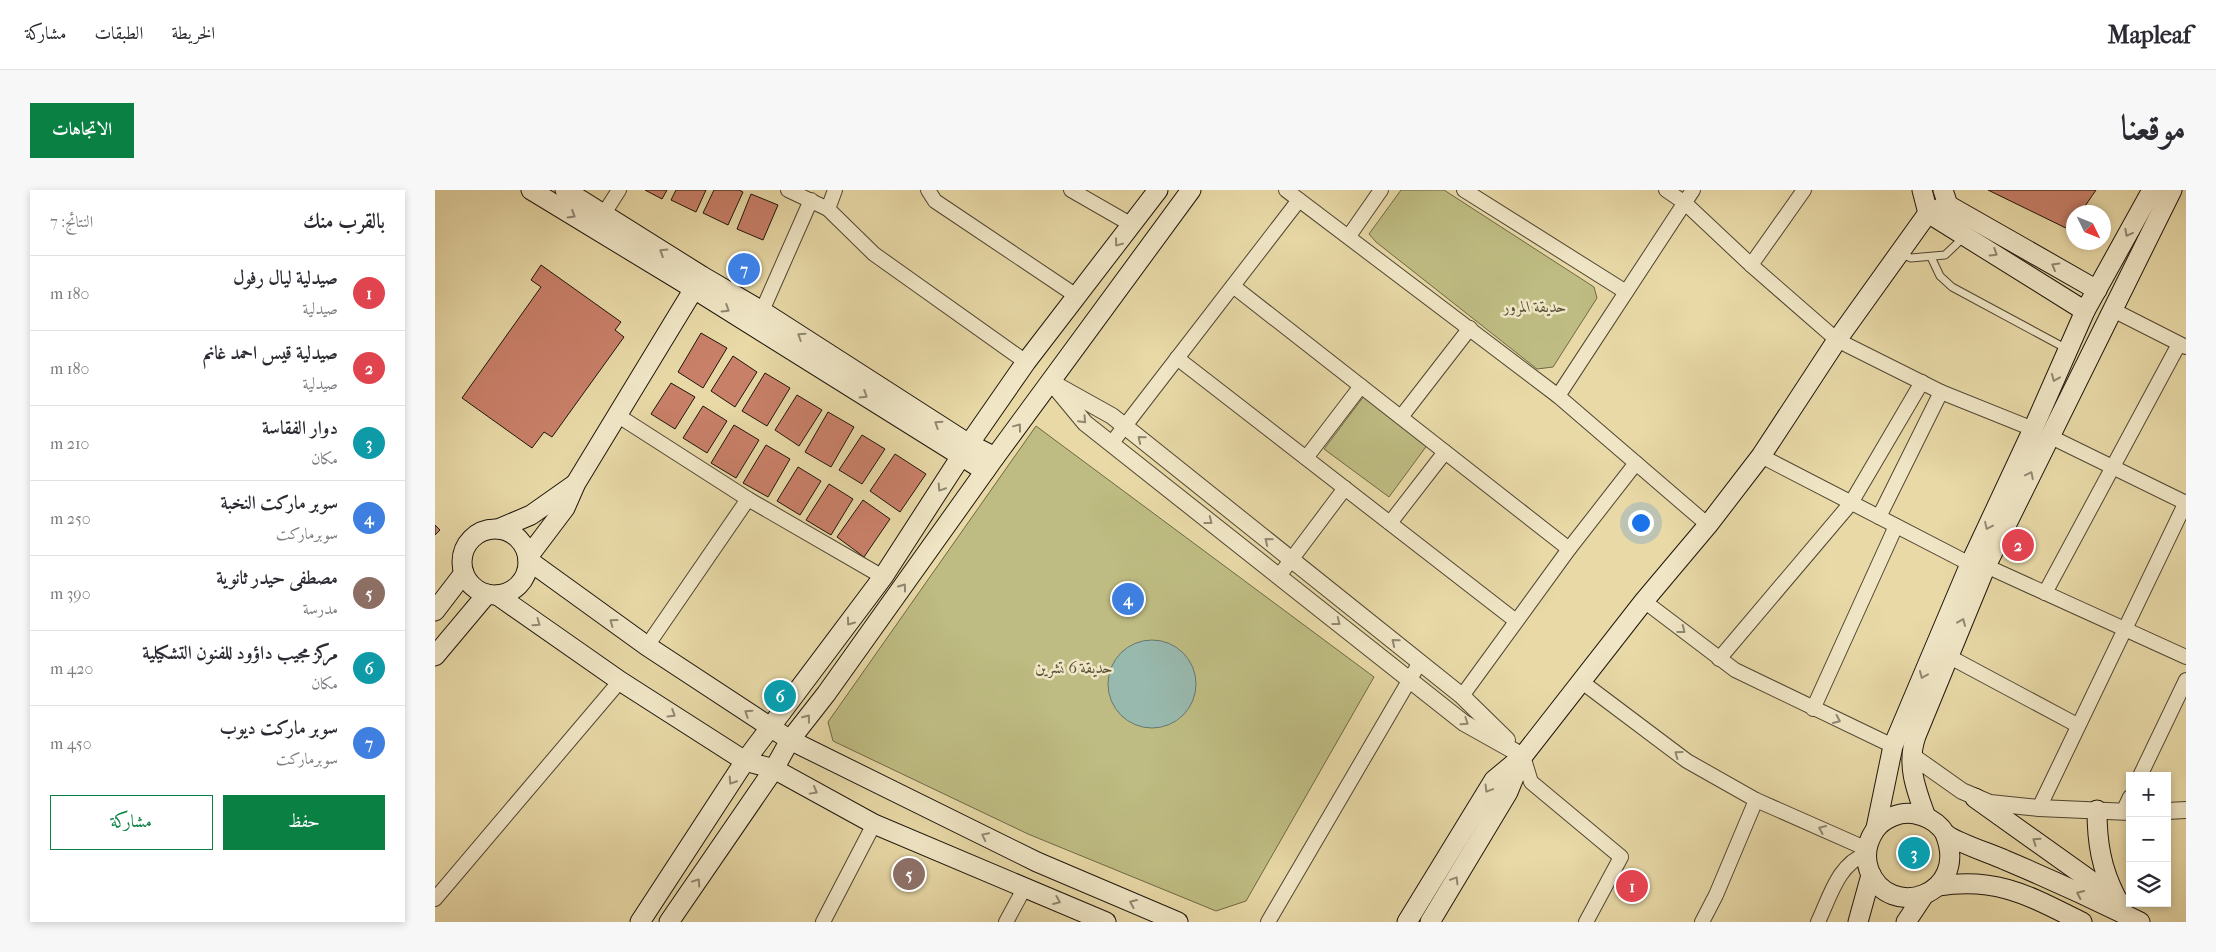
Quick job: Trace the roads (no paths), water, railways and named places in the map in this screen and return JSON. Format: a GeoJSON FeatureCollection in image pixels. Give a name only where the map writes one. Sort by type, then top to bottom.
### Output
{"type":"FeatureCollection","features":[{"type":"Feature","properties":{"kind":"main road"},"geometry":{"type":"LineString","coordinates":[[531,190],[698,282],[990,464]]}},
{"type":"Feature","properties":{"kind":"main road"},"geometry":{"type":"LineString","coordinates":[[565,190],[603,214],[698,282],[763,311],[965,450]]}},
{"type":"Feature","properties":{"kind":"main road"},"geometry":{"type":"LineString","coordinates":[[640,922],[745,761],[883,577],[965,450],[1027,362],[1158,190]]}},
{"type":"Feature","properties":{"kind":"main road"},"geometry":{"type":"LineString","coordinates":[[669,922],[774,769],[791,740],[1191,190]]}},
{"type":"Feature","properties":{"kind":"main road"},"geometry":{"type":"LineString","coordinates":[[1921,190],[1927,213],[1967,235],[2085,310]]}},
{"type":"Feature","properties":{"kind":"main road"},"geometry":{"type":"LineString","coordinates":[[2041,433],[2067,350],[2085,310],[2152,190]]}},
{"type":"Feature","properties":{"kind":"main road"},"geometry":{"type":"LineString","coordinates":[[2082,922],[2020,892],[1977,883],[1931,891],[1912,898],[1894,895],[1878,885],[1871,875],[1866,851],[1877,828],[1893,746],[2041,433],[2113,310],[2172,190]]}},
{"type":"Feature","properties":{"kind":"main road"},"geometry":{"type":"LineString","coordinates":[[1407,922],[1494,780],[1523,756],[1644,600],[1708,525],[1761,456],[1837,340],[1927,213],[1946,198],[2097,290]]}},
{"type":"Feature","properties":{"kind":"main road"},"geometry":{"type":"LineString","coordinates":[[528,559],[565,508],[576,483],[698,282]]}},
{"type":"Feature","properties":{"kind":"main road"},"geometry":{"type":"LineString","coordinates":[[1027,362],[1051,382]]}},
{"type":"Feature","properties":{"kind":"main road"},"geometry":{"type":"LineString","coordinates":[[498,529],[508,532],[524,546],[528,559],[527,570],[523,580],[507,593],[492,594],[477,590],[464,573],[462,562],[469,542],[482,532],[498,529],[539,510],[576,483]]}},
{"type":"Feature","properties":{"kind":"main road"},"geometry":{"type":"LineString","coordinates":[[528,559],[647,646],[791,740],[1037,862],[1178,922]]}},
{"type":"Feature","properties":{"kind":"main road"},"geometry":{"type":"LineString","coordinates":[[1926,816],[1916,788],[1911,755],[1916,736],[1948,656],[1978,565]]}},
{"type":"Feature","properties":{"kind":"main road"},"geometry":{"type":"LineString","coordinates":[[435,611],[464,573]]}},
{"type":"Feature","properties":{"kind":"main road"},"geometry":{"type":"LineString","coordinates":[[435,656],[492,594]]}},
{"type":"Feature","properties":{"kind":"main road"},"geometry":{"type":"LineString","coordinates":[[492,594],[620,681],[745,761],[774,769],[874,824],[1106,922]]}},
{"type":"Feature","properties":{"kind":"main road"},"geometry":{"type":"LineString","coordinates":[[1430,922],[1509,792],[1523,756]]}},
{"type":"Feature","properties":{"kind":"main road"},"geometry":{"type":"LineString","coordinates":[[1975,798],[2118,900],[2136,920]]}},
{"type":"Feature","properties":{"kind":"main road"},"geometry":{"type":"LineString","coordinates":[[2097,810],[2097,836],[2101,859],[2108,880],[2118,900]]}},
{"type":"Feature","properties":{"kind":"main road"},"geometry":{"type":"LineString","coordinates":[[1877,828],[1887,819],[1899,814],[1913,813],[1926,816],[1940,827],[1945,834],[1951,856],[1949,867],[1906,922]]}},
{"type":"Feature","properties":{"kind":"main road"},"geometry":{"type":"LineString","coordinates":[[1945,834],[2136,920]]}},
{"type":"Feature","properties":{"kind":"main road"},"geometry":{"type":"LineString","coordinates":[[1025,887],[1037,862]]}},
{"type":"Feature","properties":{"kind":"main road"},"geometry":{"type":"LineString","coordinates":[[1858,922],[1871,875]]}},
{"type":"Feature","properties":{"kind":"street"},"geometry":{"type":"LineString","coordinates":[[603,214],[619,190]]}},
{"type":"Feature","properties":{"kind":"street"},"geometry":{"type":"LineString","coordinates":[[788,190],[828,209],[874,254],[1027,362]]}},
{"type":"Feature","properties":{"kind":"street"},"geometry":{"type":"LineString","coordinates":[[828,209],[835,190]]}},
{"type":"Feature","properties":{"kind":"street"},"geometry":{"type":"LineString","coordinates":[[928,190],[935,201],[1078,297]]}},
{"type":"Feature","properties":{"kind":"street"},"geometry":{"type":"LineString","coordinates":[[1071,190],[1132,225]]}},
{"type":"Feature","properties":{"kind":"street"},"geometry":{"type":"LineString","coordinates":[[1286,190],[1558,396],[1708,525]]}},
{"type":"Feature","properties":{"kind":"street"},"geometry":{"type":"LineString","coordinates":[[1349,236],[1381,190]]}},
{"type":"Feature","properties":{"kind":"street"},"geometry":{"type":"LineString","coordinates":[[1464,190],[1626,292]]}},
{"type":"Feature","properties":{"kind":"street"},"geometry":{"type":"LineString","coordinates":[[1666,190],[1685,203],[1751,265],[1837,340],[1941,392],[2041,433],[2186,502],[2077,725],[2039,808]]}},
{"type":"Feature","properties":{"kind":"street"},"geometry":{"type":"LineString","coordinates":[[1558,396],[1693,190]]}},
{"type":"Feature","properties":{"kind":"street"},"geometry":{"type":"LineString","coordinates":[[1751,265],[1804,190]]}},
{"type":"Feature","properties":{"kind":"street"},"geometry":{"type":"LineString","coordinates":[[763,311],[811,200]]}},
{"type":"Feature","properties":{"kind":"street"},"geometry":{"type":"LineString","coordinates":[[1111,444],[1299,200]]}},
{"type":"Feature","properties":{"kind":"street"},"geometry":{"type":"LineString","coordinates":[[1233,286],[1569,549]]}},
{"type":"Feature","properties":{"kind":"street"},"geometry":{"type":"LineString","coordinates":[[2045,593],[2112,468],[2183,345],[2113,310]]}},
{"type":"Feature","properties":{"kind":"street"},"geometry":{"type":"LineString","coordinates":[[1401,417],[1469,328]]}},
{"type":"Feature","properties":{"kind":"street"},"geometry":{"type":"LineString","coordinates":[[1177,358],[1516,621]]}},
{"type":"Feature","properties":{"kind":"street"},"geometry":{"type":"LineString","coordinates":[[1051,382],[1112,416],[1462,696],[1523,756],[1531,782],[1621,856],[1592,920]]}},
{"type":"Feature","properties":{"kind":"street"},"geometry":{"type":"LineString","coordinates":[[1051,382],[1085,423],[1111,444],[1464,723],[1523,756]]}},
{"type":"Feature","properties":{"kind":"street"},"geometry":{"type":"LineString","coordinates":[[1719,659],[1851,503],[1923,382]]}},
{"type":"Feature","properties":{"kind":"street"},"geometry":{"type":"LineString","coordinates":[[1306,458],[1361,386]]}},
{"type":"Feature","properties":{"kind":"street"},"geometry":{"type":"LineString","coordinates":[[1879,517],[1941,392]]}},
{"type":"Feature","properties":{"kind":"street"},"geometry":{"type":"LineString","coordinates":[[617,415],[748,500],[883,577]]}},
{"type":"Feature","properties":{"kind":"street"},"geometry":{"type":"LineString","coordinates":[[1390,523],[1445,452]]}},
{"type":"Feature","properties":{"kind":"street"},"geometry":{"type":"LineString","coordinates":[[1761,456],[1896,526],[1978,565],[2186,657]]}},
{"type":"Feature","properties":{"kind":"street"},"geometry":{"type":"LineString","coordinates":[[1462,696],[1569,549],[1636,463]]}},
{"type":"Feature","properties":{"kind":"street"},"geometry":{"type":"LineString","coordinates":[[1279,576],[1345,488]]}},
{"type":"Feature","properties":{"kind":"street"},"geometry":{"type":"LineString","coordinates":[[647,646],[748,500]]}},
{"type":"Feature","properties":{"kind":"street"},"geometry":{"type":"LineString","coordinates":[[1813,709],[1896,526]]}},
{"type":"Feature","properties":{"kind":"street"},"geometry":{"type":"LineString","coordinates":[[1644,600],[1719,659],[1751,679],[1893,746]]}},
{"type":"Feature","properties":{"kind":"street"},"geometry":{"type":"LineString","coordinates":[[1948,656],[2077,725]]}},
{"type":"Feature","properties":{"kind":"street"},"geometry":{"type":"LineString","coordinates":[[1268,922],[1420,662]]}},
{"type":"Feature","properties":{"kind":"street"},"geometry":{"type":"LineString","coordinates":[[2142,772],[2186,680]]}},
{"type":"Feature","properties":{"kind":"street"},"geometry":{"type":"LineString","coordinates":[[435,899],[620,681]]}},
{"type":"Feature","properties":{"kind":"street"},"geometry":{"type":"LineString","coordinates":[[1582,682],[1687,760],[1756,800],[1866,851],[1845,868],[1818,922]]}},
{"type":"Feature","properties":{"kind":"street"},"geometry":{"type":"LineString","coordinates":[[1911,755],[1975,798],[2001,805],[2097,810],[2126,807]]}},
{"type":"Feature","properties":{"kind":"street"},"geometry":{"type":"LineString","coordinates":[[1702,922],[1716,895],[1756,800]]}},
{"type":"Feature","properties":{"kind":"street"},"geometry":{"type":"LineString","coordinates":[[2171,811],[2186,810]]}},
{"type":"Feature","properties":{"kind":"street"},"geometry":{"type":"LineString","coordinates":[[823,922],[874,824]]}},
{"type":"Feature","properties":{"kind":"street"},"geometry":{"type":"LineString","coordinates":[[1006,922],[1025,887]]}},
{"type":"Feature","properties":{"kind":"lane"},"geometry":{"type":"LineString","coordinates":[[1899,253],[1911,258],[1945,255],[1967,235]]}},
{"type":"Feature","properties":{"kind":"lane"},"geometry":{"type":"LineString","coordinates":[[1931,257],[1940,276],[1952,287],[2067,350]]}},
{"type":"Feature","properties":{"kind":"water"},"geometry":{"type":"Polygon","coordinates":[[[1152,640],[1169,644],[1183,653],[1192,667],[1196,684],[1192,701],[1183,715],[1169,724],[1152,728],[1135,724],[1121,715],[1112,701],[1108,684],[1112,667],[1121,653],[1135,644],[1152,640]]]}},
{"type":"Feature","properties":{"kind":"place","name":"سوبر ماركت ديوب"},"geometry":{"type":"Point","coordinates":[744,269]}},
{"type":"Feature","properties":{"kind":"place","name":"صيدلية قيس احمد غانم"},"geometry":{"type":"Point","coordinates":[2018,545]}},
{"type":"Feature","properties":{"kind":"place","name":"سوبر ماركت النخبة"},"geometry":{"type":"Point","coordinates":[1128,599]}},
{"type":"Feature","properties":{"kind":"place","name":"مركز مجيب داؤود للفنون التشكيلية"},"geometry":{"type":"Point","coordinates":[780,696]}},
{"type":"Feature","properties":{"kind":"place","name":"دوار الفقاسة"},"geometry":{"type":"Point","coordinates":[1914,853]}},
{"type":"Feature","properties":{"kind":"place","name":"مصطفى حيدر ثانوية"},"geometry":{"type":"Point","coordinates":[909,874]}},
{"type":"Feature","properties":{"kind":"place","name":"صيدلية ليال رفول"},"geometry":{"type":"Point","coordinates":[1632,886]}},
{"type":"Feature","properties":{"kind":"park label","name":"حديقة المرور"},"geometry":{"type":"Point","coordinates":[1535,306]}},
{"type":"Feature","properties":{"kind":"park label","name":"حديقة 6 تشرين"},"geometry":{"type":"Point","coordinates":[1074,667]}}]}
